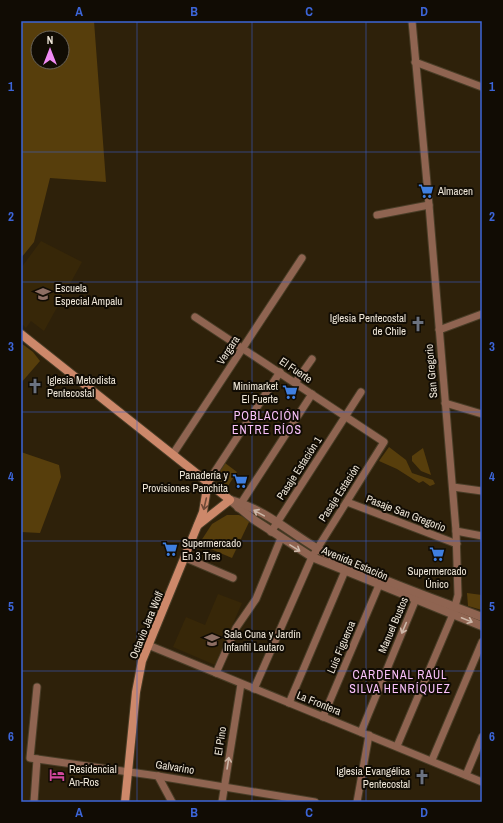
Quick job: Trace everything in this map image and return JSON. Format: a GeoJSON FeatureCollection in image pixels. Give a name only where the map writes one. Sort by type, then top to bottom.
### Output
{"type":"FeatureCollection","features":[{"type":"Feature","properties":{"kind":"main road","name":"Avenida Estación"},"geometry":{"type":"LineString","coordinates":[[21,334],[230,500]]}},
{"type":"Feature","properties":{"kind":"main road","name":"Octavio Jara Wolf"},"geometry":{"type":"LineString","coordinates":[[125,802],[138,675],[148,645],[186,558],[198,526],[205,504],[208,482]]}},
{"type":"Feature","properties":{"kind":"main road"},"geometry":{"type":"LineString","coordinates":[[198,526],[230,500]]}},
{"type":"Feature","properties":{"kind":"street","name":"San Gregorio"},"geometry":{"type":"LineString","coordinates":[[397,746],[454,610],[458,595],[457,544],[453,487],[412,21]]}},
{"type":"Feature","properties":{"kind":"street"},"geometry":{"type":"LineString","coordinates":[[415,62],[482,87]]}},
{"type":"Feature","properties":{"kind":"street"},"geometry":{"type":"LineString","coordinates":[[377,215],[429,205]]}},
{"type":"Feature","properties":{"kind":"street","name":"Vergara"},"geometry":{"type":"LineString","coordinates":[[173,454],[302,258]]}},
{"type":"Feature","properties":{"kind":"street"},"geometry":{"type":"LineString","coordinates":[[438,330],[482,314]]}},
{"type":"Feature","properties":{"kind":"street","name":"El Fuerte"},"geometry":{"type":"LineString","coordinates":[[195,316],[384,442]]}},
{"type":"Feature","properties":{"kind":"street"},"geometry":{"type":"LineString","coordinates":[[295,383],[312,359]]}},
{"type":"Feature","properties":{"kind":"street"},"geometry":{"type":"LineString","coordinates":[[208,482],[280,372]]}},
{"type":"Feature","properties":{"kind":"street","name":"Pasaje Estación 1"},"geometry":{"type":"LineString","coordinates":[[271,532],[361,392]]}},
{"type":"Feature","properties":{"kind":"street"},"geometry":{"type":"LineString","coordinates":[[239,506],[312,394]]}},
{"type":"Feature","properties":{"kind":"street"},"geometry":{"type":"LineString","coordinates":[[445,403],[482,414]]}},
{"type":"Feature","properties":{"kind":"street","name":"Pasaje Estación"},"geometry":{"type":"LineString","coordinates":[[254,689],[316,548],[347,502],[384,442]]}},
{"type":"Feature","properties":{"kind":"street"},"geometry":{"type":"LineString","coordinates":[[453,487],[482,491]]}},
{"type":"Feature","properties":{"kind":"street","name":"Avenida Estación"},"geometry":{"type":"LineString","coordinates":[[230,500],[271,532],[312,557],[379,585],[417,596]]}},
{"type":"Feature","properties":{"kind":"street","name":"Pasaje San Gregorio"},"geometry":{"type":"LineString","coordinates":[[347,502],[457,544]]}},
{"type":"Feature","properties":{"kind":"street","name":"Avenida Estación"},"geometry":{"type":"LineString","coordinates":[[239,506],[276,523],[331,556],[417,596],[454,610],[482,617]]}},
{"type":"Feature","properties":{"kind":"street"},"geometry":{"type":"LineString","coordinates":[[456,531],[482,536]]}},
{"type":"Feature","properties":{"kind":"street"},"geometry":{"type":"LineString","coordinates":[[216,673],[236,628],[256,599],[281,538]]}},
{"type":"Feature","properties":{"kind":"street"},"geometry":{"type":"LineString","coordinates":[[186,558],[233,578]]}},
{"type":"Feature","properties":{"kind":"street"},"geometry":{"type":"LineString","coordinates":[[289,703],[345,571]]}},
{"type":"Feature","properties":{"kind":"street","name":"Luis Figueroa"},"geometry":{"type":"LineString","coordinates":[[323,717],[379,585]]}},
{"type":"Feature","properties":{"kind":"street","name":"Manuel Bustos"},"geometry":{"type":"LineString","coordinates":[[361,732],[417,596]]}},
{"type":"Feature","properties":{"kind":"street","name":"Avenida Estación"},"geometry":{"type":"LineString","coordinates":[[454,610],[482,626]]}},
{"type":"Feature","properties":{"kind":"street"},"geometry":{"type":"LineString","coordinates":[[432,760],[482,642]]}},
{"type":"Feature","properties":{"kind":"street","name":"La Frontera"},"geometry":{"type":"LineString","coordinates":[[148,645],[241,684],[432,760],[482,782]]}},
{"type":"Feature","properties":{"kind":"street","name":"El Pino"},"geometry":{"type":"LineString","coordinates":[[222,802],[241,684]]}},
{"type":"Feature","properties":{"kind":"street"},"geometry":{"type":"LineString","coordinates":[[34,802],[37,687]]}},
{"type":"Feature","properties":{"kind":"street"},"geometry":{"type":"LineString","coordinates":[[357,802],[369,735]]}},
{"type":"Feature","properties":{"kind":"street"},"geometry":{"type":"LineString","coordinates":[[466,775],[482,737]]}},
{"type":"Feature","properties":{"kind":"street","name":"Galvarino"},"geometry":{"type":"LineString","coordinates":[[34,759],[127,771],[315,802]]}},
{"type":"Feature","properties":{"kind":"street"},"geometry":{"type":"LineString","coordinates":[[158,776],[172,802]]}},
{"type":"Feature","properties":{"kind":"shaded area"},"geometry":{"type":"Polygon","coordinates":[[[21,21],[94,21],[106,182],[50,178],[34,242],[21,258],[21,21]]]}},
{"type":"Feature","properties":{"kind":"shaded area","name":"Escuela Especial Ampalu"},"geometry":{"type":"Polygon","coordinates":[[[41,241],[82,262],[44,331],[31,321],[26,328],[21,323],[21,268],[41,241]]]}},
{"type":"Feature","properties":{"kind":"shaded area"},"geometry":{"type":"Polygon","coordinates":[[[21,343],[33,352],[40,361],[21,383],[21,343]]]}},
{"type":"Feature","properties":{"kind":"shaded area"},"geometry":{"type":"Polygon","coordinates":[[[389,447],[406,460],[412,473],[433,480],[435,484],[430,486],[423,481],[419,483],[397,469],[379,461],[389,447]]]}},
{"type":"Feature","properties":{"kind":"shaded area"},"geometry":{"type":"Polygon","coordinates":[[[423,448],[431,475],[421,471],[412,461],[412,456],[423,448]]]}},
{"type":"Feature","properties":{"kind":"shaded area"},"geometry":{"type":"Polygon","coordinates":[[[21,452],[59,465],[61,477],[40,533],[21,532],[21,452]]]}},
{"type":"Feature","properties":{"kind":"shaded area"},"geometry":{"type":"Polygon","coordinates":[[[225,463],[237,472],[228,486],[215,477],[225,463]]]}},
{"type":"Feature","properties":{"kind":"shaded area"},"geometry":{"type":"Polygon","coordinates":[[[227,515],[239,515],[250,520],[232,558],[199,544],[212,524],[227,515]]]}},
{"type":"Feature","properties":{"kind":"shaded area"},"geometry":{"type":"Polygon","coordinates":[[[467,593],[482,595],[482,610],[468,606],[467,593]]]}},
{"type":"Feature","properties":{"kind":"shaded area","name":"Sala Cuna y Jardín Infantil Lautaro"},"geometry":{"type":"Polygon","coordinates":[[[218,594],[242,603],[215,665],[173,647],[186,617],[205,625],[218,594]]]}},
{"type":"Feature","properties":{"kind":"place","name":"Almacen"},"geometry":{"type":"Point","coordinates":[426,191]}},
{"type":"Feature","properties":{"kind":"place","name":"Escuela Especial Ampalu"},"geometry":{"type":"Point","coordinates":[43,294]}},
{"type":"Feature","properties":{"kind":"place","name":"Iglesia Pentecostal de Chile"},"geometry":{"type":"Point","coordinates":[418,324]}},
{"type":"Feature","properties":{"kind":"place","name":"Iglesia Metodista Pentecostal"},"geometry":{"type":"Point","coordinates":[35,386]}},
{"type":"Feature","properties":{"kind":"place","name":"Minimarket El Fuerte"},"geometry":{"type":"Point","coordinates":[290,392]}},
{"type":"Feature","properties":{"kind":"place","name":"Panadería y Provisiones Panchita"},"geometry":{"type":"Point","coordinates":[240,481]}},
{"type":"Feature","properties":{"kind":"place","name":"Supermercado En 3 Tres"},"geometry":{"type":"Point","coordinates":[170,549]}},
{"type":"Feature","properties":{"kind":"place","name":"Supermercado Único"},"geometry":{"type":"Point","coordinates":[437,554]}},
{"type":"Feature","properties":{"kind":"place","name":"Sala Cuna y Jardín Infantil Lautaro"},"geometry":{"type":"Point","coordinates":[212,640]}},
{"type":"Feature","properties":{"kind":"place","name":"Residencial An-Ros"},"geometry":{"type":"Point","coordinates":[57,775]}},
{"type":"Feature","properties":{"kind":"place","name":"Iglesia Evangélica Pentecostal"},"geometry":{"type":"Point","coordinates":[422,777]}},
{"type":"Feature","properties":{"kind":"district","name":"POBLACIÓN ENTRE RÍOS"},"geometry":{"type":"Point","coordinates":[267,423]}},
{"type":"Feature","properties":{"kind":"district","name":"CARDENAL RAÚL SILVA HENRÍQUEZ"},"geometry":{"type":"Point","coordinates":[400,682]}}]}
